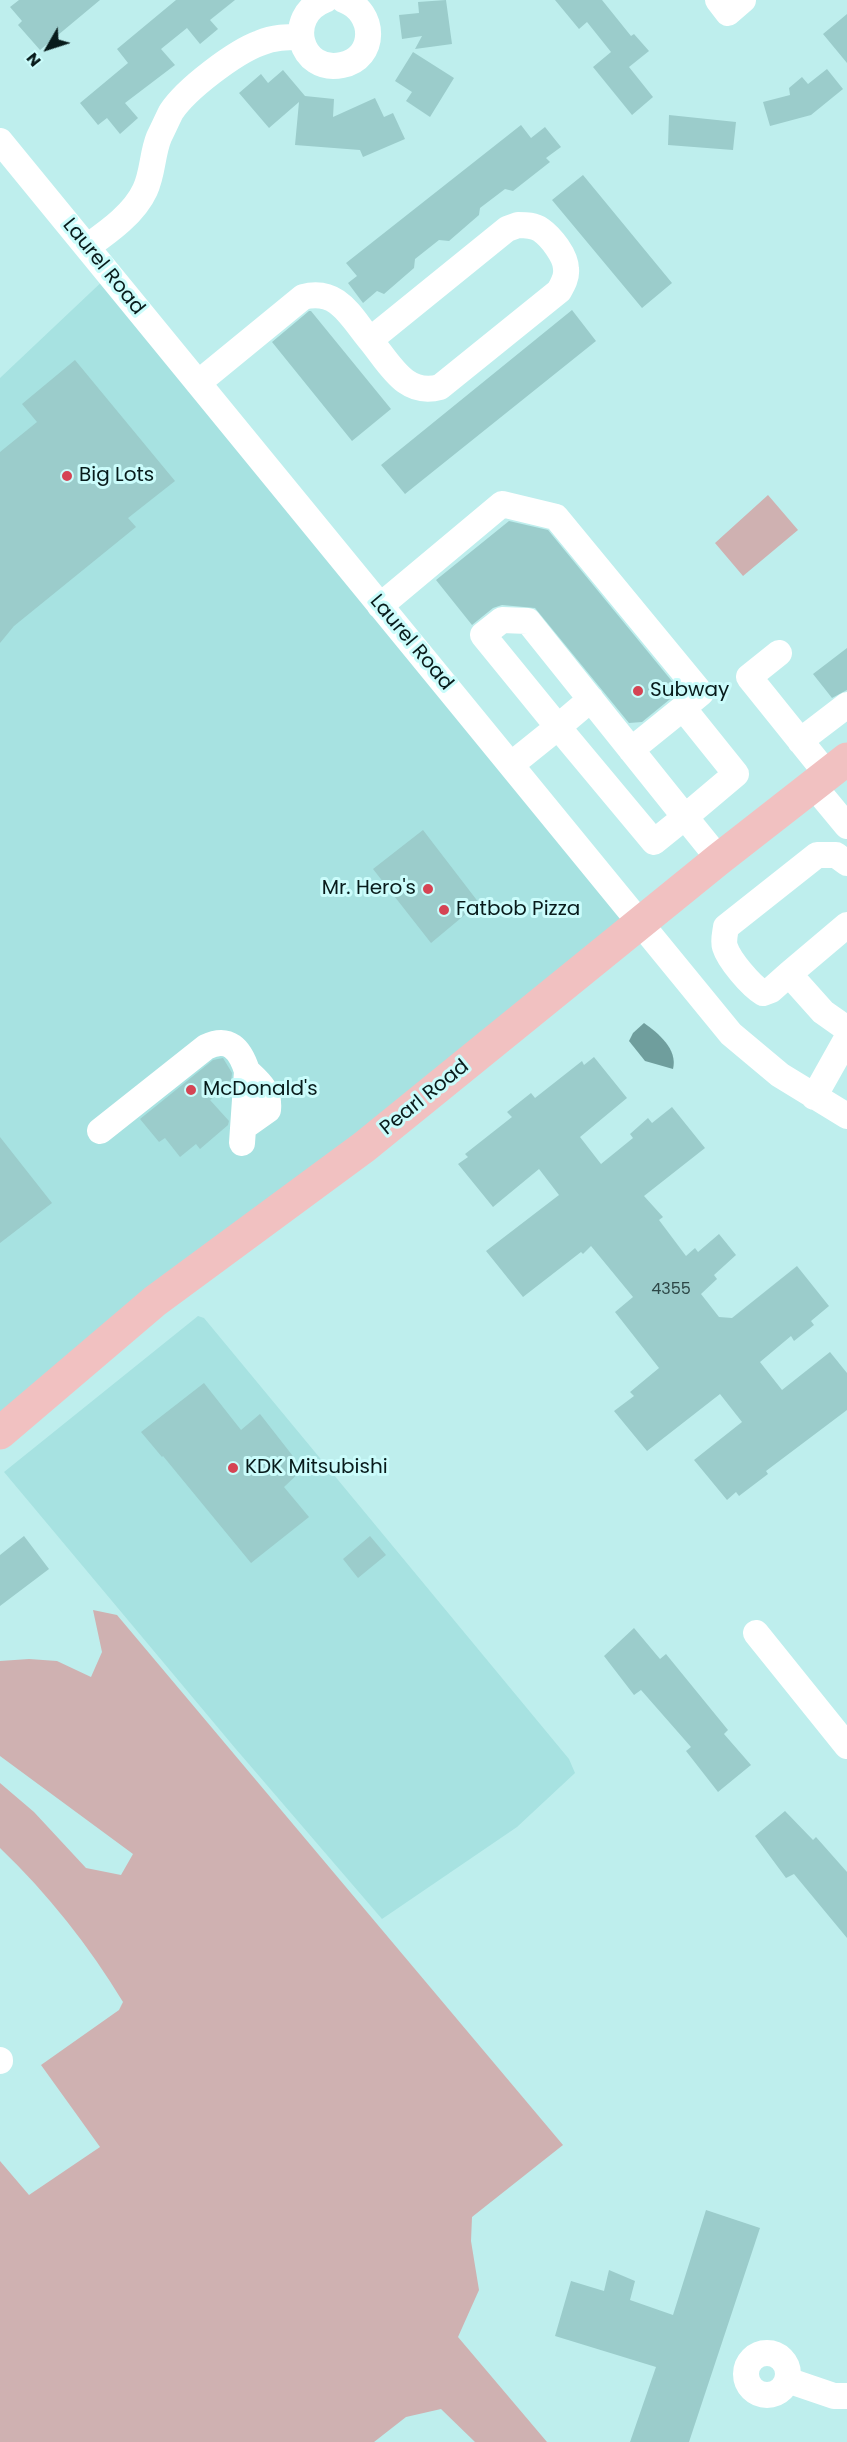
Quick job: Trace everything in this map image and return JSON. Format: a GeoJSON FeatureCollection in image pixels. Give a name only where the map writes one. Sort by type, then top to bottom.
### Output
{"type":"FeatureCollection","features":[{"type":"Feature","properties":{"kind":"main road","name":"Pearl Road"},"geometry":{"type":"LineString","coordinates":[[0,1433],[155,1301],[364,1147],[719,859],[829,773]]}},
{"type":"Feature","properties":{"kind":"street"},"geometry":{"type":"LineString","coordinates":[[325,0],[309,9],[304,18],[301,38],[304,48],[320,63],[331,66],[353,61],[366,44],[368,33],[362,13],[355,5],[344,0]]}},
{"type":"Feature","properties":{"kind":"street"},"geometry":{"type":"LineString","coordinates":[[87,247],[112,229],[145,191],[158,139],[172,112],[186,93],[240,52],[261,42],[281,37],[301,38]]}},
{"type":"Feature","properties":{"kind":"street","name":"Laurel Road"},"geometry":{"type":"LineString","coordinates":[[0,141],[731,1034],[780,1075],[847,1116]]}},
{"type":"Feature","properties":{"kind":"street"},"geometry":{"type":"LineString","coordinates":[[198,383],[303,297],[315,294],[328,296],[338,302],[406,383],[417,389],[429,390],[440,387],[559,291],[565,281],[566,269],[563,257],[542,231],[531,225],[518,225],[507,229],[370,340]]}},
{"type":"Feature","properties":{"kind":"street"},"geometry":{"type":"LineString","coordinates":[[380,606],[502,504],[556,517],[701,693],[632,750]]}},
{"type":"Feature","properties":{"kind":"street"},"geometry":{"type":"LineString","coordinates":[[683,708],[736,774],[685,817],[654,842],[483,635],[502,620],[528,621],[632,750],[685,817],[719,859]]}},
{"type":"Feature","properties":{"kind":"street"},"geometry":{"type":"LineString","coordinates":[[779,653],[749,677],[829,773],[847,826]]}},
{"type":"Feature","properties":{"kind":"street"},"geometry":{"type":"LineString","coordinates":[[512,764],[591,699]]}},
{"type":"Feature","properties":{"kind":"street"},"geometry":{"type":"LineString","coordinates":[[800,741],[847,705]]}},
{"type":"Feature","properties":{"kind":"street"},"geometry":{"type":"LineString","coordinates":[[847,863],[836,855],[817,855],[726,927],[724,944],[728,955],[756,989],[763,993],[771,990],[847,925]]}},
{"type":"Feature","properties":{"kind":"street"},"geometry":{"type":"LineString","coordinates":[[789,974],[823,1012],[847,1029]]}},
{"type":"Feature","properties":{"kind":"street"},"geometry":{"type":"LineString","coordinates":[[814,1097],[847,1038]]}},
{"type":"Feature","properties":{"kind":"street"},"geometry":{"type":"LineString","coordinates":[[100,1131],[206,1047],[218,1041],[227,1042],[235,1049],[244,1061],[247,1071],[243,1135]]}},
{"type":"Feature","properties":{"kind":"street"},"geometry":{"type":"LineString","coordinates":[[756,1633],[847,1746]]}},
{"type":"Feature","properties":{"kind":"street"},"geometry":{"type":"LineString","coordinates":[[788,2380],[834,2396],[847,2396]]}},
{"type":"Feature","properties":{"kind":"shaded area"},"geometry":{"type":"Polygon","coordinates":[[[109,275],[639,924],[0,1433],[0,378],[109,275]]]}},
{"type":"Feature","properties":{"kind":"shaded area"},"geometry":{"type":"Polygon","coordinates":[[[768,495],[798,530],[743,576],[715,543],[768,495]]]}},
{"type":"Feature","properties":{"kind":"shaded area"},"geometry":{"type":"Polygon","coordinates":[[[644,1023],[670,1048],[674,1062],[673,1069],[645,1061],[629,1041],[633,1033],[644,1023]]]}},
{"type":"Feature","properties":{"kind":"shaded area"},"geometry":{"type":"Polygon","coordinates":[[[198,1316],[204,1318],[569,1759],[575,1773],[517,1827],[382,1919],[235,1748],[4,1472],[198,1316]]]}},
{"type":"Feature","properties":{"kind":"shaded area"},"geometry":{"type":"Polygon","coordinates":[[[93,1610],[117,1615],[563,2145],[472,2217],[471,2241],[479,2290],[458,2337],[547,2442],[475,2442],[441,2409],[406,2417],[374,2442],[0,2442],[0,2161],[29,2195],[100,2147],[41,2065],[119,2010],[123,2002],[67,1921],[0,1848],[0,1783],[34,1812],[86,1868],[121,1875],[133,1854],[0,1756],[0,1661],[29,1659],[57,1661],[91,1677],[102,1652],[93,1610]]]}},
{"type":"Feature","properties":{"kind":"building"},"geometry":{"type":"Polygon","coordinates":[[[19,0],[100,0],[40,50],[18,25],[22,21],[10,7],[19,0]]]}},
{"type":"Feature","properties":{"kind":"building"},"geometry":{"type":"Polygon","coordinates":[[[176,0],[235,0],[210,20],[218,29],[200,44],[187,28],[161,49],[175,65],[125,103],[138,118],[120,134],[107,118],[98,125],[80,103],[128,63],[117,49],[176,0]]]}},
{"type":"Feature","properties":{"kind":"building"},"geometry":{"type":"Polygon","coordinates":[[[446,0],[452,44],[415,49],[422,36],[402,39],[399,15],[419,13],[418,2],[446,0]]]}},
{"type":"Feature","properties":{"kind":"building"},"geometry":{"type":"Polygon","coordinates":[[[555,0],[602,0],[631,36],[634,34],[649,51],[629,67],[653,97],[632,115],[593,67],[611,52],[587,22],[579,29],[555,0]]]}},
{"type":"Feature","properties":{"kind":"building"},"geometry":{"type":"Polygon","coordinates":[[[847,14],[847,63],[823,34],[847,14]]]}},
{"type":"Feature","properties":{"kind":"building"},"geometry":{"type":"Polygon","coordinates":[[[413,52],[454,78],[430,117],[406,101],[412,92],[395,81],[413,52]]]}},
{"type":"Feature","properties":{"kind":"building"},"geometry":{"type":"Polygon","coordinates":[[[827,69],[843,89],[811,115],[770,126],[763,102],[790,95],[789,88],[802,77],[808,84],[827,69]]]}},
{"type":"Feature","properties":{"kind":"building"},"geometry":{"type":"Polygon","coordinates":[[[283,70],[305,96],[334,99],[333,117],[375,98],[384,117],[393,113],[405,139],[363,157],[360,150],[295,145],[299,102],[269,128],[239,93],[261,74],[268,83],[283,70]]]}},
{"type":"Feature","properties":{"kind":"building"},"geometry":{"type":"Polygon","coordinates":[[[669,115],[736,122],[733,150],[668,145],[669,115]]]}},
{"type":"Feature","properties":{"kind":"building"},"geometry":{"type":"Polygon","coordinates":[[[521,125],[531,138],[545,127],[561,147],[546,158],[550,162],[513,191],[505,189],[480,208],[479,215],[449,241],[439,240],[415,259],[414,268],[384,294],[377,291],[363,303],[348,283],[357,276],[346,263],[521,125]]]}},
{"type":"Feature","properties":{"kind":"building"},"geometry":{"type":"Polygon","coordinates":[[[583,175],[672,283],[642,308],[552,200],[583,175]]]}},
{"type":"Feature","properties":{"kind":"building"},"geometry":{"type":"Polygon","coordinates":[[[572,310],[596,341],[405,494],[381,465],[572,310]]]}},
{"type":"Feature","properties":{"kind":"building"},"geometry":{"type":"Polygon","coordinates":[[[309,311],[391,409],[352,441],[272,342],[309,311]]]}},
{"type":"Feature","properties":{"kind":"building"},"geometry":{"type":"Polygon","coordinates":[[[75,360],[175,481],[128,518],[136,527],[14,626],[0,643],[0,452],[37,422],[22,404],[75,360]]]}},
{"type":"Feature","properties":{"kind":"building"},"geometry":{"type":"Polygon","coordinates":[[[509,521],[548,530],[680,691],[642,722],[629,723],[535,608],[502,605],[493,608],[472,625],[436,580],[509,521]]]}},
{"type":"Feature","properties":{"kind":"building"},"geometry":{"type":"Polygon","coordinates":[[[847,648],[847,690],[832,698],[813,674],[847,648]]]}},
{"type":"Feature","properties":{"kind":"building"},"geometry":{"type":"Polygon","coordinates":[[[423,830],[479,903],[431,943],[373,869],[423,830]]]}},
{"type":"Feature","properties":{"kind":"building"},"geometry":{"type":"Polygon","coordinates":[[[594,1057],[627,1098],[580,1137],[601,1164],[633,1138],[630,1134],[648,1118],[652,1123],[672,1107],[705,1148],[644,1196],[663,1217],[659,1220],[686,1256],[695,1248],[698,1252],[719,1234],[736,1255],[714,1275],[717,1279],[701,1294],[719,1317],[732,1318],[797,1266],[829,1306],[811,1321],[814,1325],[794,1341],[791,1336],[760,1362],[782,1390],[830,1352],[847,1373],[847,1410],[766,1471],[768,1474],[739,1496],[736,1492],[727,1500],[694,1460],[742,1422],[720,1394],[647,1451],[614,1411],[634,1396],[630,1392],[659,1368],[615,1312],[633,1297],[591,1246],[523,1297],[486,1251],[559,1195],[539,1169],[493,1207],[458,1164],[468,1157],[465,1154],[512,1117],[507,1112],[531,1093],[535,1098],[582,1061],[584,1065],[594,1057]]]}},
{"type":"Feature","properties":{"kind":"building"},"geometry":{"type":"Polygon","coordinates":[[[223,1058],[232,1073],[231,1083],[210,1100],[229,1121],[228,1125],[200,1149],[196,1144],[180,1157],[165,1138],[159,1142],[140,1119],[213,1060],[223,1058]]]}},
{"type":"Feature","properties":{"kind":"building"},"geometry":{"type":"Polygon","coordinates":[[[0,1137],[52,1203],[0,1243],[0,1137]]]}},
{"type":"Feature","properties":{"kind":"building"},"geometry":{"type":"Polygon","coordinates":[[[204,1383],[241,1430],[260,1414],[303,1469],[284,1487],[309,1517],[251,1563],[141,1432],[204,1383]]]}},
{"type":"Feature","properties":{"kind":"building"},"geometry":{"type":"Polygon","coordinates":[[[24,1536],[49,1569],[0,1606],[0,1555],[24,1536]]]}},
{"type":"Feature","properties":{"kind":"building"},"geometry":{"type":"Polygon","coordinates":[[[370,1536],[386,1555],[358,1578],[343,1559],[370,1536]]]}},
{"type":"Feature","properties":{"kind":"building"},"geometry":{"type":"Polygon","coordinates":[[[634,1628],[660,1659],[666,1654],[728,1730],[724,1734],[751,1765],[718,1792],[686,1751],[691,1747],[641,1690],[634,1695],[604,1656],[634,1628]]]}},
{"type":"Feature","properties":{"kind":"building"},"geometry":{"type":"Polygon","coordinates":[[[785,1811],[813,1840],[816,1837],[847,1872],[847,1938],[794,1874],[786,1878],[755,1836],[785,1811]]]}},
{"type":"Feature","properties":{"kind":"building"},"geometry":{"type":"Polygon","coordinates":[[[706,2210],[760,2228],[689,2442],[630,2442],[656,2367],[555,2336],[571,2281],[604,2291],[609,2270],[635,2281],[630,2300],[673,2315],[706,2210]]]}},
{"type":"Feature","properties":{"kind":"place","name":"Big Lots"},"geometry":{"type":"Point","coordinates":[67,476]}},
{"type":"Feature","properties":{"kind":"place","name":"Subway"},"geometry":{"type":"Point","coordinates":[638,691]}},
{"type":"Feature","properties":{"kind":"place","name":"Mr. Hero's"},"geometry":{"type":"Point","coordinates":[428,889]}},
{"type":"Feature","properties":{"kind":"place","name":"Fatbob Pizza"},"geometry":{"type":"Point","coordinates":[444,910]}},
{"type":"Feature","properties":{"kind":"place","name":"McDonald's"},"geometry":{"type":"Point","coordinates":[191,1090]}},
{"type":"Feature","properties":{"kind":"place","name":"KDK Mitsubishi"},"geometry":{"type":"Point","coordinates":[233,1468]}}]}
